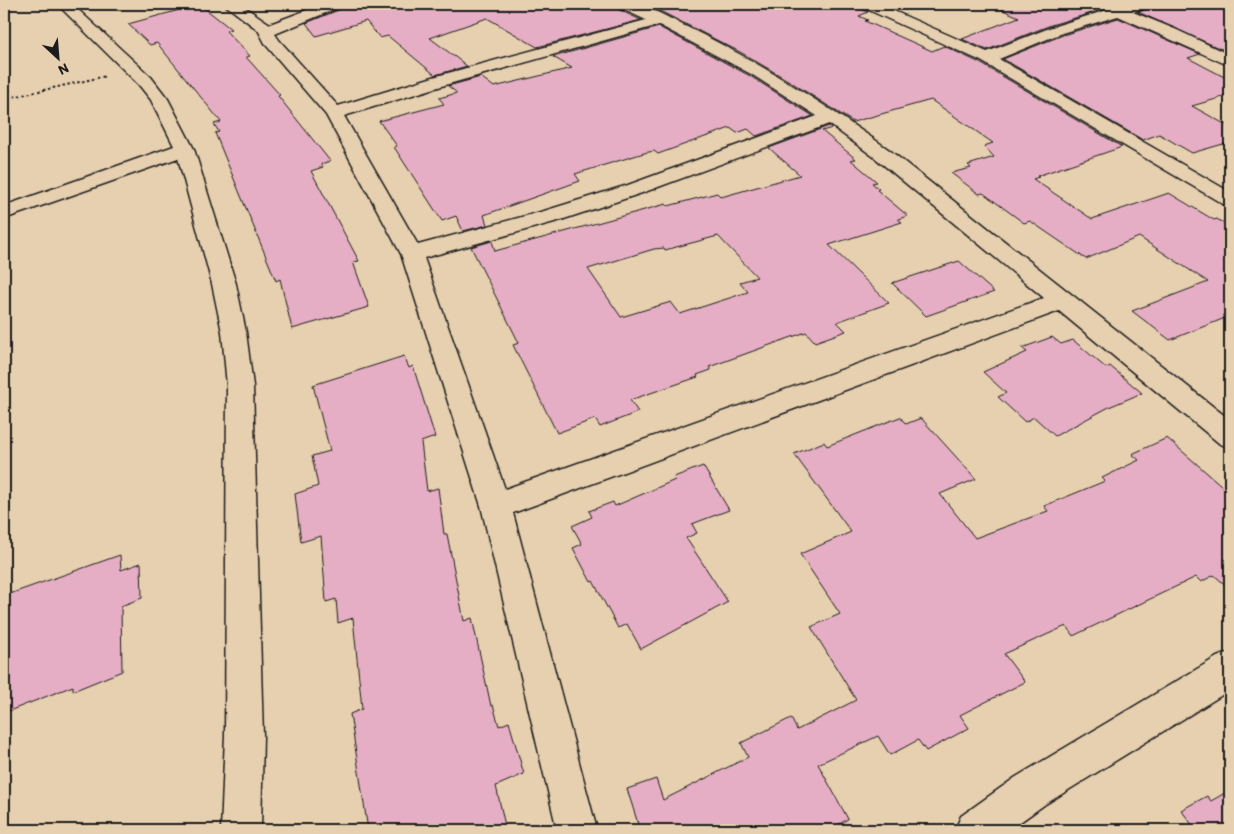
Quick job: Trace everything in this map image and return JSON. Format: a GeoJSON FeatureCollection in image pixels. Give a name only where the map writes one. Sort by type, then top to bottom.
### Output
{"type":"FeatureCollection","features":[{"type":"Feature","properties":{"kind":"street"},"geometry":{"type":"LineString","coordinates":[[64,4],[134,70],[159,99],[185,149],[224,284],[234,332],[240,386],[244,736],[241,830]]}},
{"type":"Feature","properties":{"kind":"street"},"geometry":{"type":"LineString","coordinates":[[232,4],[264,27],[272,42],[334,113],[412,254],[496,506],[576,830]]}},
{"type":"Feature","properties":{"kind":"street"},"geometry":{"type":"LineString","coordinates":[[267,32],[280,25],[335,4]]}},
{"type":"Feature","properties":{"kind":"street"},"geometry":{"type":"LineString","coordinates":[[623,4],[662,20],[792,92],[832,117],[881,152],[1230,436]]}},
{"type":"Feature","properties":{"kind":"street"},"geometry":{"type":"LineString","coordinates":[[867,4],[987,58],[1230,200]]}},
{"type":"Feature","properties":{"kind":"street"},"geometry":{"type":"LineString","coordinates":[[1098,4],[1172,33],[1230,61]]}},
{"type":"Feature","properties":{"kind":"street"},"geometry":{"type":"LineString","coordinates":[[987,58],[1057,30],[1143,4]]}},
{"type":"Feature","properties":{"kind":"street"},"geometry":{"type":"LineString","coordinates":[[334,113],[439,81],[662,20]]}},
{"type":"Feature","properties":{"kind":"street"},"geometry":{"type":"LineString","coordinates":[[412,254],[551,216],[635,189],[832,117]]}},
{"type":"Feature","properties":{"kind":"street"},"geometry":{"type":"LineString","coordinates":[[4,213],[185,149]]}},
{"type":"Feature","properties":{"kind":"street"},"geometry":{"type":"LineString","coordinates":[[496,506],[1064,300]]}},
{"type":"Feature","properties":{"kind":"street"},"geometry":{"type":"LineString","coordinates":[[975,830],[1030,791],[1230,670]]}},
{"type":"Feature","properties":{"kind":"path"},"geometry":{"type":"LineString","coordinates":[[4,99],[134,70]]}},
{"type":"Feature","properties":{"kind":"building"},"geometry":{"type":"Polygon","coordinates":[[[344,4],[614,4],[617,9],[641,20],[537,47],[487,18],[430,38],[467,66],[435,75],[388,36],[380,38],[366,21],[316,36],[306,23],[341,9],[344,4]]]}},
{"type":"Feature","properties":{"kind":"building"},"geometry":{"type":"Polygon","coordinates":[[[641,4],[858,4],[861,9],[868,12],[859,16],[868,20],[865,21],[932,51],[944,46],[980,63],[1122,147],[1033,179],[1092,219],[1169,193],[1230,228],[1230,316],[1170,340],[1132,311],[1208,282],[1139,237],[1086,259],[1030,221],[1024,223],[983,193],[979,194],[951,173],[971,168],[968,165],[994,157],[984,146],[993,143],[931,100],[853,122],[740,52],[662,12],[641,4]]]}},
{"type":"Feature","properties":{"kind":"building"},"geometry":{"type":"Polygon","coordinates":[[[989,4],[1108,4],[1105,9],[1051,25],[987,50],[962,39],[1019,17],[989,4]]]}},
{"type":"Feature","properties":{"kind":"building"},"geometry":{"type":"Polygon","coordinates":[[[1152,4],[1209,4],[1230,13],[1230,46],[1221,49],[1138,12],[1149,9],[1152,4]]]}},
{"type":"Feature","properties":{"kind":"building"},"geometry":{"type":"Polygon","coordinates":[[[194,6],[198,9],[203,7],[231,29],[226,31],[250,56],[246,57],[280,95],[278,96],[330,161],[321,164],[323,167],[311,171],[359,261],[353,262],[369,307],[292,329],[280,279],[276,281],[215,133],[219,132],[214,124],[221,122],[157,43],[150,45],[128,24],[194,6]]]}},
{"type":"Feature","properties":{"kind":"building"},"geometry":{"type":"Polygon","coordinates":[[[1118,18],[1200,54],[1188,58],[1230,80],[1230,95],[1192,106],[1230,127],[1230,142],[1192,153],[1159,134],[1143,140],[1003,59],[1063,35],[1118,18]]]}},
{"type":"Feature","properties":{"kind":"building"},"geometry":{"type":"Polygon","coordinates":[[[659,27],[750,76],[813,116],[756,136],[748,129],[737,133],[730,128],[658,154],[654,151],[644,153],[575,174],[580,181],[484,215],[487,225],[463,231],[456,216],[442,221],[394,147],[397,146],[379,121],[444,104],[439,98],[457,93],[448,86],[481,77],[494,87],[572,68],[553,57],[659,27]]]}},
{"type":"Feature","properties":{"kind":"building"},"geometry":{"type":"Polygon","coordinates":[[[829,126],[832,128],[822,131],[856,159],[851,160],[877,182],[872,183],[879,189],[877,190],[908,216],[898,219],[902,222],[829,245],[889,303],[837,322],[846,331],[815,342],[806,332],[709,367],[711,370],[697,375],[698,377],[630,400],[638,412],[600,427],[595,419],[557,433],[513,345],[519,343],[471,247],[492,241],[495,251],[666,204],[668,206],[717,193],[721,197],[800,175],[769,148],[829,126]],[[718,236],[665,250],[664,248],[654,249],[588,269],[621,317],[671,302],[680,314],[748,292],[740,282],[757,277],[718,236]]]}},
{"type":"Feature","properties":{"kind":"building"},"geometry":{"type":"Polygon","coordinates":[[[959,261],[994,292],[926,316],[892,283],[959,261]]]}},
{"type":"Feature","properties":{"kind":"building"},"geometry":{"type":"Polygon","coordinates":[[[1052,337],[1061,344],[1073,340],[1106,368],[1110,366],[1142,393],[1109,407],[1055,436],[1034,417],[1025,422],[998,397],[1006,393],[983,372],[1027,352],[1022,348],[1052,337]]]}},
{"type":"Feature","properties":{"kind":"building"},"geometry":{"type":"Polygon","coordinates":[[[404,356],[409,368],[413,366],[435,437],[421,442],[427,491],[438,488],[444,534],[447,534],[464,621],[472,618],[491,706],[493,705],[499,726],[509,722],[524,774],[496,786],[506,830],[368,830],[350,714],[362,709],[353,618],[338,623],[336,599],[326,602],[321,536],[301,542],[295,494],[318,486],[312,456],[330,451],[313,385],[404,356]]]}},
{"type":"Feature","properties":{"kind":"building"},"geometry":{"type":"Polygon","coordinates":[[[900,417],[906,424],[921,418],[976,479],[940,494],[975,538],[1048,511],[1044,506],[1105,481],[1102,478],[1139,460],[1132,454],[1167,438],[1230,493],[1230,589],[1214,575],[1201,582],[1196,577],[1073,636],[1066,626],[1004,654],[1025,682],[960,715],[969,728],[926,751],[918,740],[890,755],[878,736],[818,764],[848,819],[829,830],[640,830],[627,789],[656,779],[663,800],[748,757],[741,743],[791,718],[797,730],[856,700],[811,627],[840,614],[800,554],[851,532],[794,454],[824,442],[827,446],[900,417]]]}},
{"type":"Feature","properties":{"kind":"building"},"geometry":{"type":"Polygon","coordinates":[[[703,466],[729,510],[692,524],[697,533],[686,538],[728,602],[641,649],[627,624],[618,628],[593,581],[591,582],[573,548],[582,544],[572,526],[592,517],[589,511],[613,502],[615,506],[675,480],[674,477],[703,466]]]}},
{"type":"Feature","properties":{"kind":"building"},"geometry":{"type":"Polygon","coordinates":[[[120,555],[121,570],[141,563],[142,598],[121,606],[122,671],[73,691],[73,686],[4,713],[4,596],[120,555]]]}},
{"type":"Feature","properties":{"kind":"building"},"geometry":{"type":"Polygon","coordinates":[[[1230,790],[1230,830],[1196,830],[1181,810],[1207,796],[1211,801],[1230,790]]]}}]}
